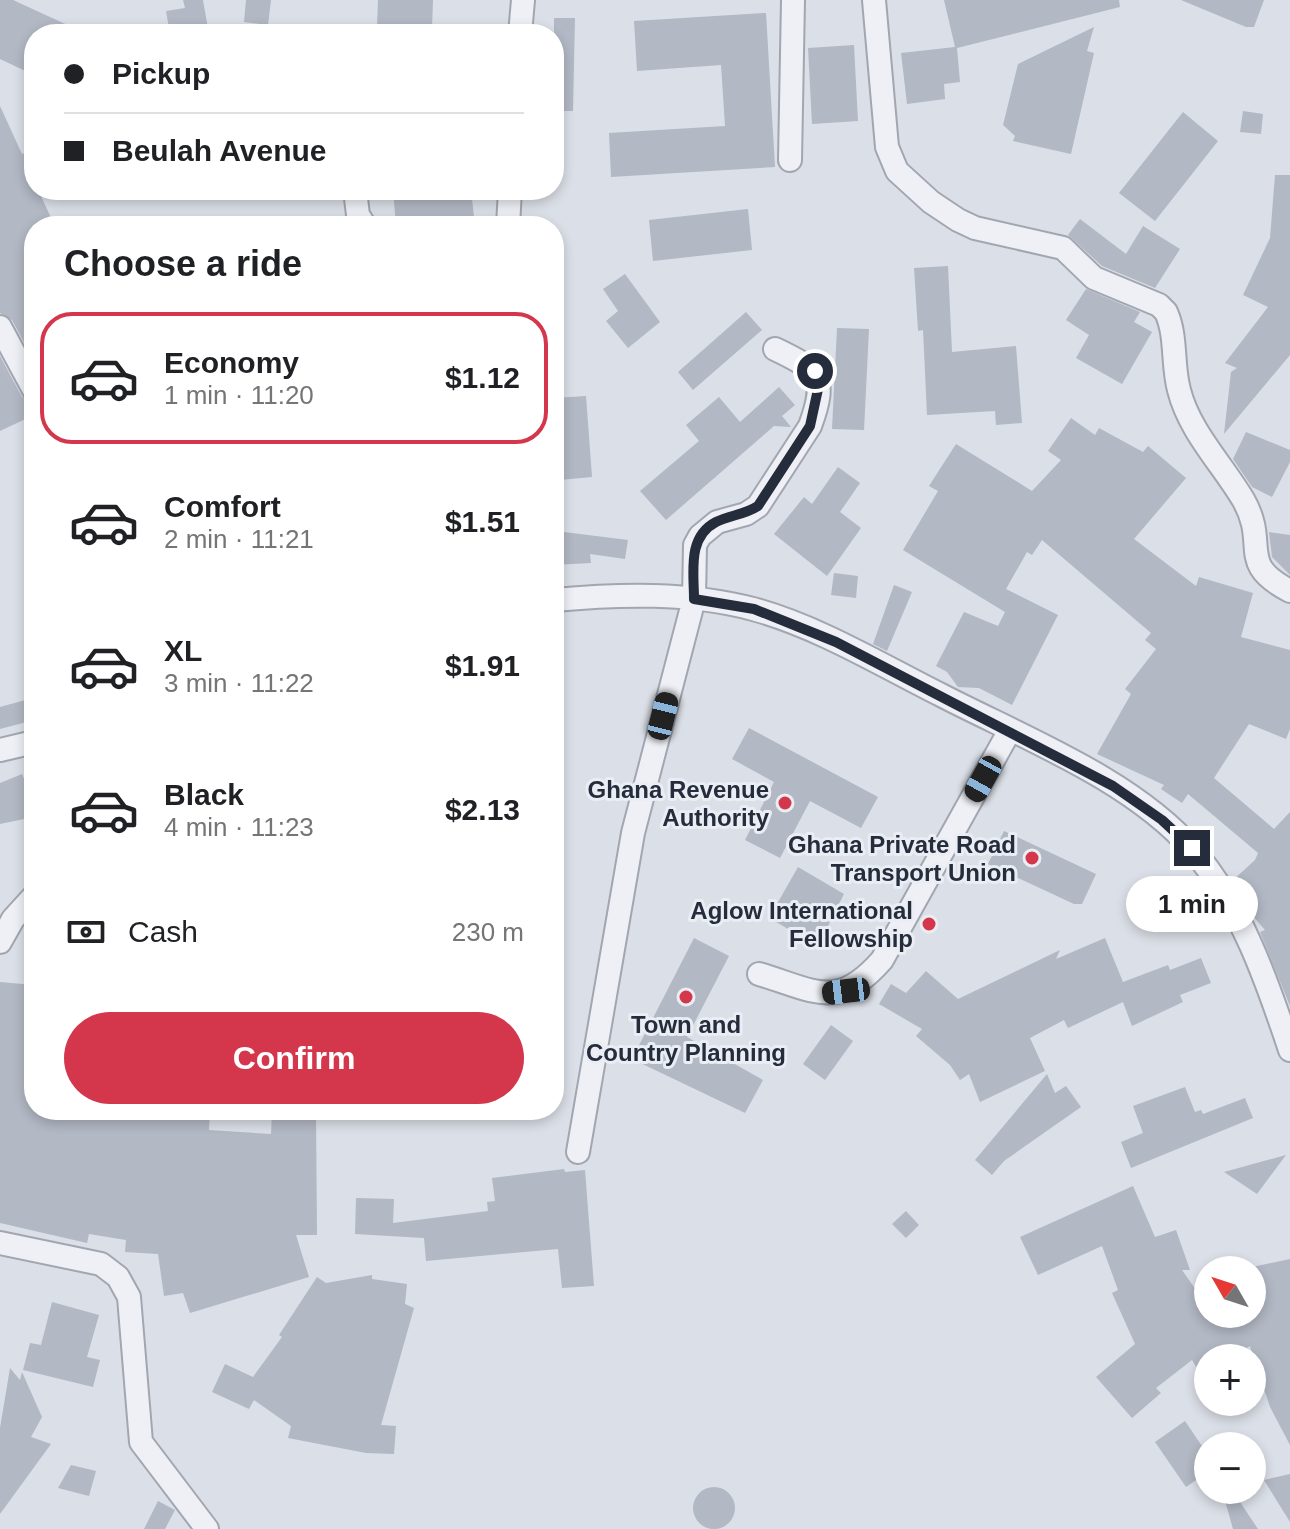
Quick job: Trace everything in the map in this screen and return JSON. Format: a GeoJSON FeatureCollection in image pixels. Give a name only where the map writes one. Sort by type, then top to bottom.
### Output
{"type":"FeatureCollection","features":[{"type":"Feature","properties":{"kind":"street"},"geometry":{"type":"LineString","coordinates":[[521,24],[523,0]]}},
{"type":"Feature","properties":{"kind":"street"},"geometry":{"type":"LineString","coordinates":[[790,160],[793,0]]}},
{"type":"Feature","properties":{"kind":"street"},"geometry":{"type":"LineString","coordinates":[[874,0],[887,147],[897,171],[931,202],[958,220],[975,228],[1063,248],[1094,278],[1159,305],[1166,312],[1179,392],[1215,459],[1244,502],[1257,533],[1257,564],[1261,573],[1290,591]]}},
{"type":"Feature","properties":{"kind":"street"},"geometry":{"type":"LineString","coordinates":[[0,327],[24,371]]}},
{"type":"Feature","properties":{"kind":"street"},"geometry":{"type":"LineString","coordinates":[[578,1152],[633,833],[694,599],[695,545],[700,536],[717,522],[746,514],[758,506],[810,426],[815,411],[820,380],[815,371],[775,349]]}},
{"type":"Feature","properties":{"kind":"street"},"geometry":{"type":"LineString","coordinates":[[564,599],[609,595],[694,599],[754,609],[836,642],[1113,786],[1162,820],[1192,848],[1231,900],[1290,1050]]}},
{"type":"Feature","properties":{"kind":"street"},"geometry":{"type":"LineString","coordinates":[[759,974],[826,994],[846,991],[864,981],[882,960],[1010,730]]}},
{"type":"Feature","properties":{"kind":"street"},"geometry":{"type":"LineString","coordinates":[[0,750],[24,744]]}},
{"type":"Feature","properties":{"kind":"street"},"geometry":{"type":"LineString","coordinates":[[0,942],[24,907]]}},
{"type":"Feature","properties":{"kind":"street"},"geometry":{"type":"LineString","coordinates":[[0,1243],[101,1264],[118,1277],[129,1297],[141,1442],[207,1529]]}},
{"type":"Feature","properties":{"kind":"building"},"geometry":{"type":"Polygon","coordinates":[[[0,0],[13,0],[65,24],[24,24],[24,70],[0,59],[0,0]]]}},
{"type":"Feature","properties":{"kind":"building"},"geometry":{"type":"Polygon","coordinates":[[[183,0],[203,0],[207,24],[168,24],[166,11],[185,8],[183,0]]]}},
{"type":"Feature","properties":{"kind":"building"},"geometry":{"type":"Polygon","coordinates":[[[246,0],[271,0],[268,24],[244,22],[246,0]]]}},
{"type":"Feature","properties":{"kind":"building"},"geometry":{"type":"Polygon","coordinates":[[[378,0],[433,0],[432,24],[377,24],[378,0]]]}},
{"type":"Feature","properties":{"kind":"building"},"geometry":{"type":"Polygon","coordinates":[[[944,0],[1119,0],[1120,7],[957,48],[960,82],[944,84],[945,99],[907,104],[901,53],[955,47],[944,0]]]}},
{"type":"Feature","properties":{"kind":"building"},"geometry":{"type":"Polygon","coordinates":[[[1181,0],[1264,0],[1254,27],[1246,27],[1181,0]]]}},
{"type":"Feature","properties":{"kind":"building"},"geometry":{"type":"Polygon","coordinates":[[[766,13],[775,167],[611,177],[609,133],[725,126],[721,65],[637,71],[634,21],[766,13]]]}},
{"type":"Feature","properties":{"kind":"building"},"geometry":{"type":"Polygon","coordinates":[[[554,18],[575,18],[573,111],[564,111],[564,24],[554,24],[554,18]]]}},
{"type":"Feature","properties":{"kind":"building"},"geometry":{"type":"Polygon","coordinates":[[[1094,27],[1087,51],[1094,53],[1071,154],[1013,141],[1015,136],[1003,125],[1018,64],[1094,27]]]}},
{"type":"Feature","properties":{"kind":"building"},"geometry":{"type":"Polygon","coordinates":[[[854,45],[858,121],[812,124],[808,48],[854,45]]]}},
{"type":"Feature","properties":{"kind":"building"},"geometry":{"type":"Polygon","coordinates":[[[0,106],[24,153],[24,200],[43,200],[50,216],[24,216],[24,342],[12,320],[0,313],[0,106]]]}},
{"type":"Feature","properties":{"kind":"building"},"geometry":{"type":"Polygon","coordinates":[[[1243,111],[1263,114],[1261,134],[1240,132],[1243,111]]]}},
{"type":"Feature","properties":{"kind":"building"},"geometry":{"type":"Polygon","coordinates":[[[1183,112],[1218,141],[1155,221],[1119,193],[1183,112]]]}},
{"type":"Feature","properties":{"kind":"building"},"geometry":{"type":"Polygon","coordinates":[[[1275,175],[1290,175],[1290,355],[1224,434],[1231,372],[1237,368],[1225,363],[1268,307],[1243,295],[1270,238],[1275,175]]]}},
{"type":"Feature","properties":{"kind":"building"},"geometry":{"type":"Polygon","coordinates":[[[394,200],[472,200],[474,216],[395,216],[394,200]]]}},
{"type":"Feature","properties":{"kind":"building"},"geometry":{"type":"Polygon","coordinates":[[[748,209],[752,250],[653,261],[649,220],[748,209]]]}},
{"type":"Feature","properties":{"kind":"building"},"geometry":{"type":"Polygon","coordinates":[[[1080,219],[1126,254],[1143,226],[1180,249],[1155,288],[1102,266],[1068,235],[1080,219]]]}},
{"type":"Feature","properties":{"kind":"building"},"geometry":{"type":"Polygon","coordinates":[[[948,266],[952,352],[1016,346],[1022,423],[996,425],[995,411],[927,415],[923,330],[918,331],[914,268],[948,266]]]}},
{"type":"Feature","properties":{"kind":"building"},"geometry":{"type":"Polygon","coordinates":[[[625,274],[660,322],[628,348],[606,321],[618,311],[603,289],[625,274]]]}},
{"type":"Feature","properties":{"kind":"building"},"geometry":{"type":"Polygon","coordinates":[[[1086,289],[1140,312],[1134,322],[1152,332],[1122,384],[1076,358],[1089,335],[1066,320],[1086,289]]]}},
{"type":"Feature","properties":{"kind":"building"},"geometry":{"type":"Polygon","coordinates":[[[746,312],[762,330],[693,390],[678,372],[746,312]]]}},
{"type":"Feature","properties":{"kind":"building"},"geometry":{"type":"Polygon","coordinates":[[[837,328],[869,329],[864,430],[832,429],[837,328]]]}},
{"type":"Feature","properties":{"kind":"building"},"geometry":{"type":"Polygon","coordinates":[[[0,356],[24,398],[24,420],[0,431],[0,356]]]}},
{"type":"Feature","properties":{"kind":"building"},"geometry":{"type":"Polygon","coordinates":[[[779,387],[795,405],[782,416],[791,427],[774,426],[666,520],[640,491],[699,441],[686,425],[719,397],[740,422],[779,387]]]}},
{"type":"Feature","properties":{"kind":"building"},"geometry":{"type":"Polygon","coordinates":[[[586,396],[592,477],[564,480],[564,397],[586,396]]]}},
{"type":"Feature","properties":{"kind":"building"},"geometry":{"type":"Polygon","coordinates":[[[1071,418],[1095,435],[1099,428],[1143,452],[1148,446],[1186,478],[1134,539],[1196,586],[1199,577],[1253,593],[1241,637],[1290,650],[1290,729],[1286,739],[1249,724],[1214,778],[1274,829],[1290,812],[1290,1006],[1260,932],[1265,930],[1252,915],[1232,881],[1255,860],[1258,853],[1188,794],[1182,803],[1161,789],[1164,785],[1097,754],[1131,694],[1125,689],[1156,649],[1145,640],[1151,633],[1042,540],[1032,555],[1027,552],[1006,589],[1058,615],[1012,705],[979,688],[958,687],[947,672],[936,666],[964,612],[998,626],[1005,612],[903,550],[938,491],[929,486],[956,444],[1032,491],[1061,460],[1048,451],[1071,418]]]}},
{"type":"Feature","properties":{"kind":"building"},"geometry":{"type":"Polygon","coordinates":[[[1246,432],[1290,450],[1290,462],[1272,497],[1252,487],[1233,459],[1246,432]]]}},
{"type":"Feature","properties":{"kind":"building"},"geometry":{"type":"Polygon","coordinates":[[[838,467],[860,483],[840,512],[861,528],[827,576],[774,534],[804,497],[812,504],[838,467]]]}},
{"type":"Feature","properties":{"kind":"building"},"geometry":{"type":"Polygon","coordinates":[[[564,532],[628,540],[625,559],[590,554],[591,563],[564,564],[564,532]]]}},
{"type":"Feature","properties":{"kind":"building"},"geometry":{"type":"Polygon","coordinates":[[[1269,532],[1290,535],[1290,575],[1272,557],[1269,532]]]}},
{"type":"Feature","properties":{"kind":"building"},"geometry":{"type":"Polygon","coordinates":[[[834,573],[858,576],[856,598],[831,595],[834,573]]]}},
{"type":"Feature","properties":{"kind":"building"},"geometry":{"type":"Polygon","coordinates":[[[894,585],[912,592],[887,651],[873,644],[894,585]]]}},
{"type":"Feature","properties":{"kind":"building"},"geometry":{"type":"Polygon","coordinates":[[[24,700],[24,723],[0,729],[0,707],[24,700]]]}},
{"type":"Feature","properties":{"kind":"building"},"geometry":{"type":"Polygon","coordinates":[[[749,728],[878,797],[861,828],[810,801],[780,858],[745,840],[774,782],[732,759],[749,728]]]}},
{"type":"Feature","properties":{"kind":"building"},"geometry":{"type":"Polygon","coordinates":[[[22,774],[24,819],[0,824],[0,783],[22,774]]]}},
{"type":"Feature","properties":{"kind":"building"},"geometry":{"type":"Polygon","coordinates":[[[1004,831],[1096,874],[1082,904],[1074,904],[988,864],[1004,831]]]}},
{"type":"Feature","properties":{"kind":"building"},"geometry":{"type":"Polygon","coordinates":[[[798,867],[844,894],[818,946],[769,918],[798,867]]]}},
{"type":"Feature","properties":{"kind":"building","name":"Town and Country Planning"},"geometry":{"type":"Polygon","coordinates":[[[694,938],[729,956],[687,1037],[763,1080],[745,1113],[632,1059],[694,938]]]}},
{"type":"Feature","properties":{"kind":"building"},"geometry":{"type":"Polygon","coordinates":[[[1105,938],[1123,982],[1168,965],[1170,970],[1201,958],[1211,983],[1180,995],[1183,1002],[1132,1026],[1123,1002],[1068,1028],[1064,1020],[1030,1038],[1045,1071],[980,1102],[969,1074],[960,1080],[950,1065],[916,1036],[922,1029],[879,1004],[891,984],[906,993],[926,971],[958,999],[1060,950],[1056,959],[1105,938]]]}},
{"type":"Feature","properties":{"kind":"building"},"geometry":{"type":"Polygon","coordinates":[[[0,982],[24,984],[24,1120],[210,1120],[209,1130],[271,1134],[272,1120],[316,1120],[317,1235],[296,1235],[309,1277],[190,1313],[183,1293],[164,1296],[158,1254],[125,1252],[126,1240],[89,1234],[87,1243],[0,1223],[0,982]]]}},
{"type":"Feature","properties":{"kind":"building"},"geometry":{"type":"Polygon","coordinates":[[[831,1025],[853,1041],[825,1080],[803,1064],[831,1025]]]}},
{"type":"Feature","properties":{"kind":"building"},"geometry":{"type":"Polygon","coordinates":[[[1047,1074],[1055,1093],[1066,1086],[1081,1107],[1004,1161],[992,1175],[975,1160],[1047,1074]]]}},
{"type":"Feature","properties":{"kind":"building"},"geometry":{"type":"Polygon","coordinates":[[[1185,1087],[1195,1112],[1201,1110],[1203,1114],[1245,1098],[1253,1118],[1131,1168],[1121,1142],[1143,1133],[1133,1106],[1185,1087]]]}},
{"type":"Feature","properties":{"kind":"building"},"geometry":{"type":"Polygon","coordinates":[[[1286,1155],[1257,1194],[1224,1172],[1286,1155]]]}},
{"type":"Feature","properties":{"kind":"building"},"geometry":{"type":"Polygon","coordinates":[[[564,1169],[565,1172],[585,1170],[594,1286],[562,1288],[558,1249],[426,1261],[424,1238],[355,1234],[356,1198],[394,1199],[393,1223],[488,1211],[487,1202],[495,1201],[492,1178],[564,1169]]]}},
{"type":"Feature","properties":{"kind":"building"},"geometry":{"type":"Polygon","coordinates":[[[1133,1186],[1155,1237],[1176,1230],[1190,1270],[1182,1270],[1194,1287],[1194,1328],[1266,1328],[1266,1264],[1290,1259],[1290,1445],[1266,1395],[1266,1344],[1194,1344],[1194,1363],[1192,1360],[1156,1388],[1161,1393],[1132,1418],[1096,1377],[1135,1344],[1112,1293],[1118,1290],[1102,1246],[1038,1275],[1020,1237],[1133,1186]]]}},
{"type":"Feature","properties":{"kind":"building"},"geometry":{"type":"Polygon","coordinates":[[[906,1211],[919,1225],[906,1238],[892,1224],[906,1211]]]}},
{"type":"Feature","properties":{"kind":"building"},"geometry":{"type":"Polygon","coordinates":[[[372,1275],[372,1279],[407,1284],[405,1304],[414,1308],[381,1425],[396,1426],[394,1454],[366,1453],[288,1438],[291,1426],[254,1400],[249,1409],[212,1392],[225,1364],[253,1377],[282,1337],[279,1335],[317,1277],[326,1283],[372,1275]]]}},
{"type":"Feature","properties":{"kind":"building"},"geometry":{"type":"Polygon","coordinates":[[[52,1302],[99,1315],[87,1357],[100,1360],[93,1387],[23,1370],[30,1343],[41,1345],[52,1302]]]}},
{"type":"Feature","properties":{"kind":"building"},"geometry":{"type":"Polygon","coordinates":[[[10,1368],[20,1380],[22,1372],[42,1417],[31,1437],[51,1444],[0,1514],[0,1428],[10,1368]]]}},
{"type":"Feature","properties":{"kind":"building"},"geometry":{"type":"Polygon","coordinates":[[[1185,1421],[1194,1434],[1194,1482],[1186,1487],[1155,1442],[1185,1421]]]}},
{"type":"Feature","properties":{"kind":"building"},"geometry":{"type":"Polygon","coordinates":[[[71,1465],[96,1471],[89,1496],[58,1488],[71,1465]]]}},
{"type":"Feature","properties":{"kind":"building"},"geometry":{"type":"Polygon","coordinates":[[[1290,1474],[1290,1522],[1266,1483],[1266,1480],[1290,1474]]]}},
{"type":"Feature","properties":{"kind":"building"},"geometry":{"type":"Polygon","coordinates":[[[714,1487],[729,1493],[735,1508],[729,1523],[714,1529],[699,1523],[693,1508],[699,1493],[714,1487]]]}},
{"type":"Feature","properties":{"kind":"building"},"geometry":{"type":"Polygon","coordinates":[[[158,1501],[175,1510],[165,1529],[144,1529],[158,1501]]]}},
{"type":"Feature","properties":{"kind":"building"},"geometry":{"type":"Polygon","coordinates":[[[1226,1504],[1241,1504],[1258,1529],[1233,1529],[1226,1504]]]}},
{"type":"Feature","properties":{"kind":"place","name":"Ghana Revenue Authority"},"geometry":{"type":"Point","coordinates":[785,803]}},
{"type":"Feature","properties":{"kind":"place","name":"Ghana Private Road Transport Union"},"geometry":{"type":"Point","coordinates":[1032,858]}},
{"type":"Feature","properties":{"kind":"place","name":"Aglow International Fellowship"},"geometry":{"type":"Point","coordinates":[929,924]}},
{"type":"Feature","properties":{"kind":"place","name":"Town and Country Planning"},"geometry":{"type":"Point","coordinates":[686,997]}},
{"type":"Feature","properties":{"kind":"route"},"geometry":{"type":"LineString","coordinates":[[815,371],[820,380],[810,426],[758,506],[746,514],[717,522],[700,536],[695,545],[694,599],[754,609],[836,642],[1113,786],[1162,820],[1192,848]]}}]}
